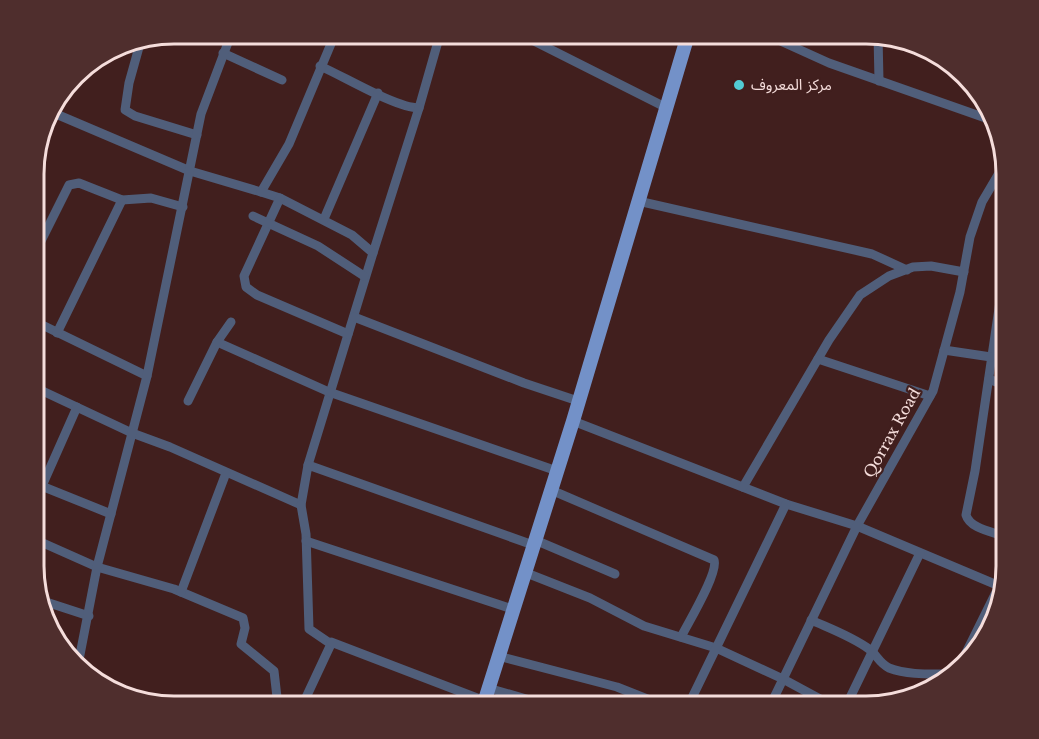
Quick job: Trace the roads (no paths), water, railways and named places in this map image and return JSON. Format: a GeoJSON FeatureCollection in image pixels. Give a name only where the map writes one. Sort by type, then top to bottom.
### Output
{"type":"FeatureCollection","features":[{"type":"Feature","properties":{"kind":"main road"},"geometry":{"type":"LineString","coordinates":[[486,695],[573,421],[685,44]]}},
{"type":"Feature","properties":{"kind":"street"},"geometry":{"type":"LineString","coordinates":[[80,655],[97,567],[147,376],[201,114],[227,44]]}},
{"type":"Feature","properties":{"kind":"street"},"geometry":{"type":"LineString","coordinates":[[261,192],[289,144],[331,44]]}},
{"type":"Feature","properties":{"kind":"street"},"geometry":{"type":"LineString","coordinates":[[437,44],[329,392],[308,465],[301,505],[306,541],[309,629],[331,642],[475,695]]}},
{"type":"Feature","properties":{"kind":"street"},"geometry":{"type":"LineString","coordinates":[[540,44],[667,108]]}},
{"type":"Feature","properties":{"kind":"street"},"geometry":{"type":"LineString","coordinates":[[787,44],[829,63],[982,117]]}},
{"type":"Feature","properties":{"kind":"street"},"geometry":{"type":"LineString","coordinates":[[878,44],[879,81]]}},
{"type":"Feature","properties":{"kind":"street"},"geometry":{"type":"LineString","coordinates":[[139,48],[129,83],[125,110],[135,116],[197,135]]}},
{"type":"Feature","properties":{"kind":"street"},"geometry":{"type":"LineString","coordinates":[[223,53],[282,80]]}},
{"type":"Feature","properties":{"kind":"street"},"geometry":{"type":"LineString","coordinates":[[320,66],[378,93],[398,106],[419,108]]}},
{"type":"Feature","properties":{"kind":"street"},"geometry":{"type":"LineString","coordinates":[[324,219],[378,93]]}},
{"type":"Feature","properties":{"kind":"street"},"geometry":{"type":"LineString","coordinates":[[58,115],[190,171],[280,198],[352,235],[373,253]]}},
{"type":"Feature","properties":{"kind":"street","name":"Qorrax Road"},"geometry":{"type":"LineString","coordinates":[[775,696],[856,526],[930,396],[964,272],[970,237],[982,202],[995,181]]}},
{"type":"Feature","properties":{"kind":"street"},"geometry":{"type":"LineString","coordinates":[[44,234],[69,185],[79,183],[122,201],[151,198],[183,207]]}},
{"type":"Feature","properties":{"kind":"street"},"geometry":{"type":"LineString","coordinates":[[280,198],[244,276],[246,286],[257,295],[348,334]]}},
{"type":"Feature","properties":{"kind":"street"},"geometry":{"type":"LineString","coordinates":[[57,333],[122,201]]}},
{"type":"Feature","properties":{"kind":"street"},"geometry":{"type":"LineString","coordinates":[[638,201],[872,254],[907,270]]}},
{"type":"Feature","properties":{"kind":"street"},"geometry":{"type":"LineString","coordinates":[[253,216],[318,246],[364,276]]}},
{"type":"Feature","properties":{"kind":"street"},"geometry":{"type":"LineString","coordinates":[[742,487],[818,358],[860,295],[889,276],[907,270],[931,266],[964,272]]}},
{"type":"Feature","properties":{"kind":"street"},"geometry":{"type":"LineString","coordinates":[[354,317],[524,383],[578,401]]}},
{"type":"Feature","properties":{"kind":"street"},"geometry":{"type":"LineString","coordinates":[[188,401],[217,342],[231,322]]}},
{"type":"Feature","properties":{"kind":"street"},"geometry":{"type":"LineString","coordinates":[[44,326],[147,376]]}},
{"type":"Feature","properties":{"kind":"street"},"geometry":{"type":"LineString","coordinates":[[217,342],[329,392],[557,471]]}},
{"type":"Feature","properties":{"kind":"street"},"geometry":{"type":"LineString","coordinates":[[995,343],[966,515],[969,522],[995,533]]}},
{"type":"Feature","properties":{"kind":"street"},"geometry":{"type":"LineString","coordinates":[[944,351],[991,357]]}},
{"type":"Feature","properties":{"kind":"street"},"geometry":{"type":"LineString","coordinates":[[818,358],[930,396]]}},
{"type":"Feature","properties":{"kind":"street"},"geometry":{"type":"LineString","coordinates":[[989,379],[995,381]]}},
{"type":"Feature","properties":{"kind":"street"},"geometry":{"type":"LineString","coordinates":[[44,392],[132,433],[170,447],[301,505]]}},
{"type":"Feature","properties":{"kind":"street"},"geometry":{"type":"LineString","coordinates":[[44,472],[77,407]]}},
{"type":"Feature","properties":{"kind":"street"},"geometry":{"type":"LineString","coordinates":[[573,421],[786,504],[856,526],[994,584]]}},
{"type":"Feature","properties":{"kind":"street"},"geometry":{"type":"LineString","coordinates":[[308,465],[534,542],[615,574]]}},
{"type":"Feature","properties":{"kind":"street"},"geometry":{"type":"LineString","coordinates":[[182,592],[226,473]]}},
{"type":"Feature","properties":{"kind":"street"},"geometry":{"type":"LineString","coordinates":[[44,486],[111,514]]}},
{"type":"Feature","properties":{"kind":"street"},"geometry":{"type":"LineString","coordinates":[[551,490],[714,560],[716,566],[710,580],[681,637]]}},
{"type":"Feature","properties":{"kind":"street"},"geometry":{"type":"LineString","coordinates":[[693,696],[786,504]]}},
{"type":"Feature","properties":{"kind":"street"},"geometry":{"type":"LineString","coordinates":[[306,541],[512,609]]}},
{"type":"Feature","properties":{"kind":"street"},"geometry":{"type":"LineString","coordinates":[[44,543],[97,567],[182,592],[243,618],[245,628],[241,644],[274,671],[277,695]]}},
{"type":"Feature","properties":{"kind":"street"},"geometry":{"type":"LineString","coordinates":[[851,696],[920,553]]}},
{"type":"Feature","properties":{"kind":"street"},"geometry":{"type":"LineString","coordinates":[[524,572],[590,598],[644,626],[716,648],[814,696]]}},
{"type":"Feature","properties":{"kind":"street"},"geometry":{"type":"LineString","coordinates":[[972,640],[992,597]]}},
{"type":"Feature","properties":{"kind":"street"},"geometry":{"type":"LineString","coordinates":[[49,603],[89,616]]}},
{"type":"Feature","properties":{"kind":"street"},"geometry":{"type":"LineString","coordinates":[[811,620],[845,634],[872,651],[884,665],[898,671],[937,673]]}},
{"type":"Feature","properties":{"kind":"street"},"geometry":{"type":"LineString","coordinates":[[308,695],[324,664],[331,642]]}},
{"type":"Feature","properties":{"kind":"street"},"geometry":{"type":"LineString","coordinates":[[498,656],[618,687],[639,696]]}},
{"type":"Feature","properties":{"kind":"place","name":"مركز المعروف"},"geometry":{"type":"Point","coordinates":[739,85]}}]}
